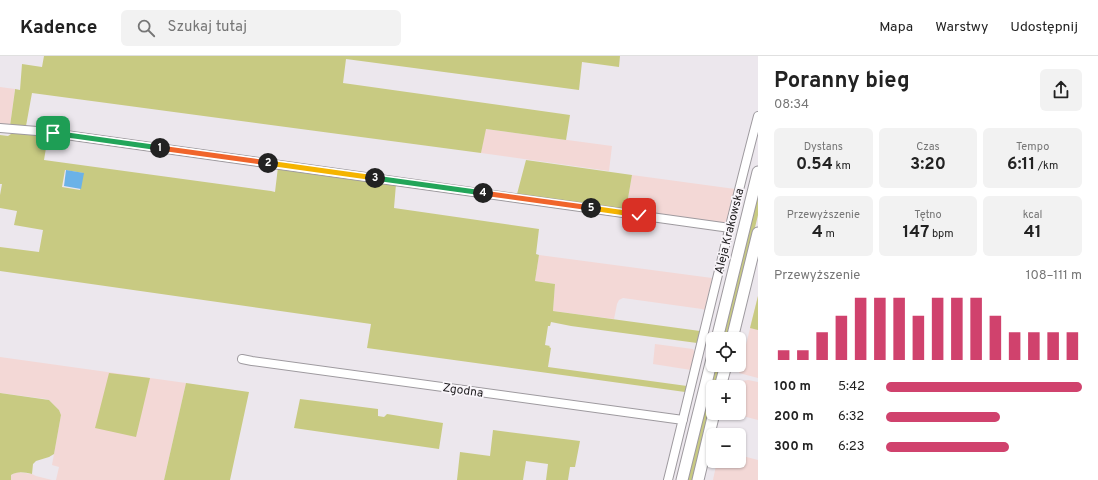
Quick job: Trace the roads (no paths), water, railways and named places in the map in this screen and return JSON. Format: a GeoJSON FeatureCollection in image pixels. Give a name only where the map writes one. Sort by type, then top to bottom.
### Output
{"type":"FeatureCollection","features":[{"type":"Feature","properties":{"kind":"main road","name":"Aleja Krakowska"},"geometry":{"type":"LineString","coordinates":[[719,332],[758,172]]}},
{"type":"Feature","properties":{"kind":"main road"},"geometry":{"type":"LineString","coordinates":[[734,332],[758,233]]}},
{"type":"Feature","properties":{"kind":"main road"},"geometry":{"type":"LineString","coordinates":[[682,480],[709,372]]}},
{"type":"Feature","properties":{"kind":"main road"},"geometry":{"type":"LineString","coordinates":[[698,480],[712,420]]}},
{"type":"Feature","properties":{"kind":"street","name":"Aleja Krakowska"},"geometry":{"type":"LineString","coordinates":[[668,480],[758,116]]}},
{"type":"Feature","properties":{"kind":"street"},"geometry":{"type":"LineString","coordinates":[[0,128],[37,131],[730,228]]}},
{"type":"Feature","properties":{"kind":"street","name":"Zgodna"},"geometry":{"type":"LineString","coordinates":[[242,359],[683,420]]}},
{"type":"Feature","properties":{"kind":"street"},"geometry":{"type":"LineString","coordinates":[[675,452],[688,455]]}},
{"type":"Feature","properties":{"kind":"water"},"geometry":{"type":"Polygon","coordinates":[[[66,170],[84,173],[81,189],[64,186],[66,170]]]}}]}
